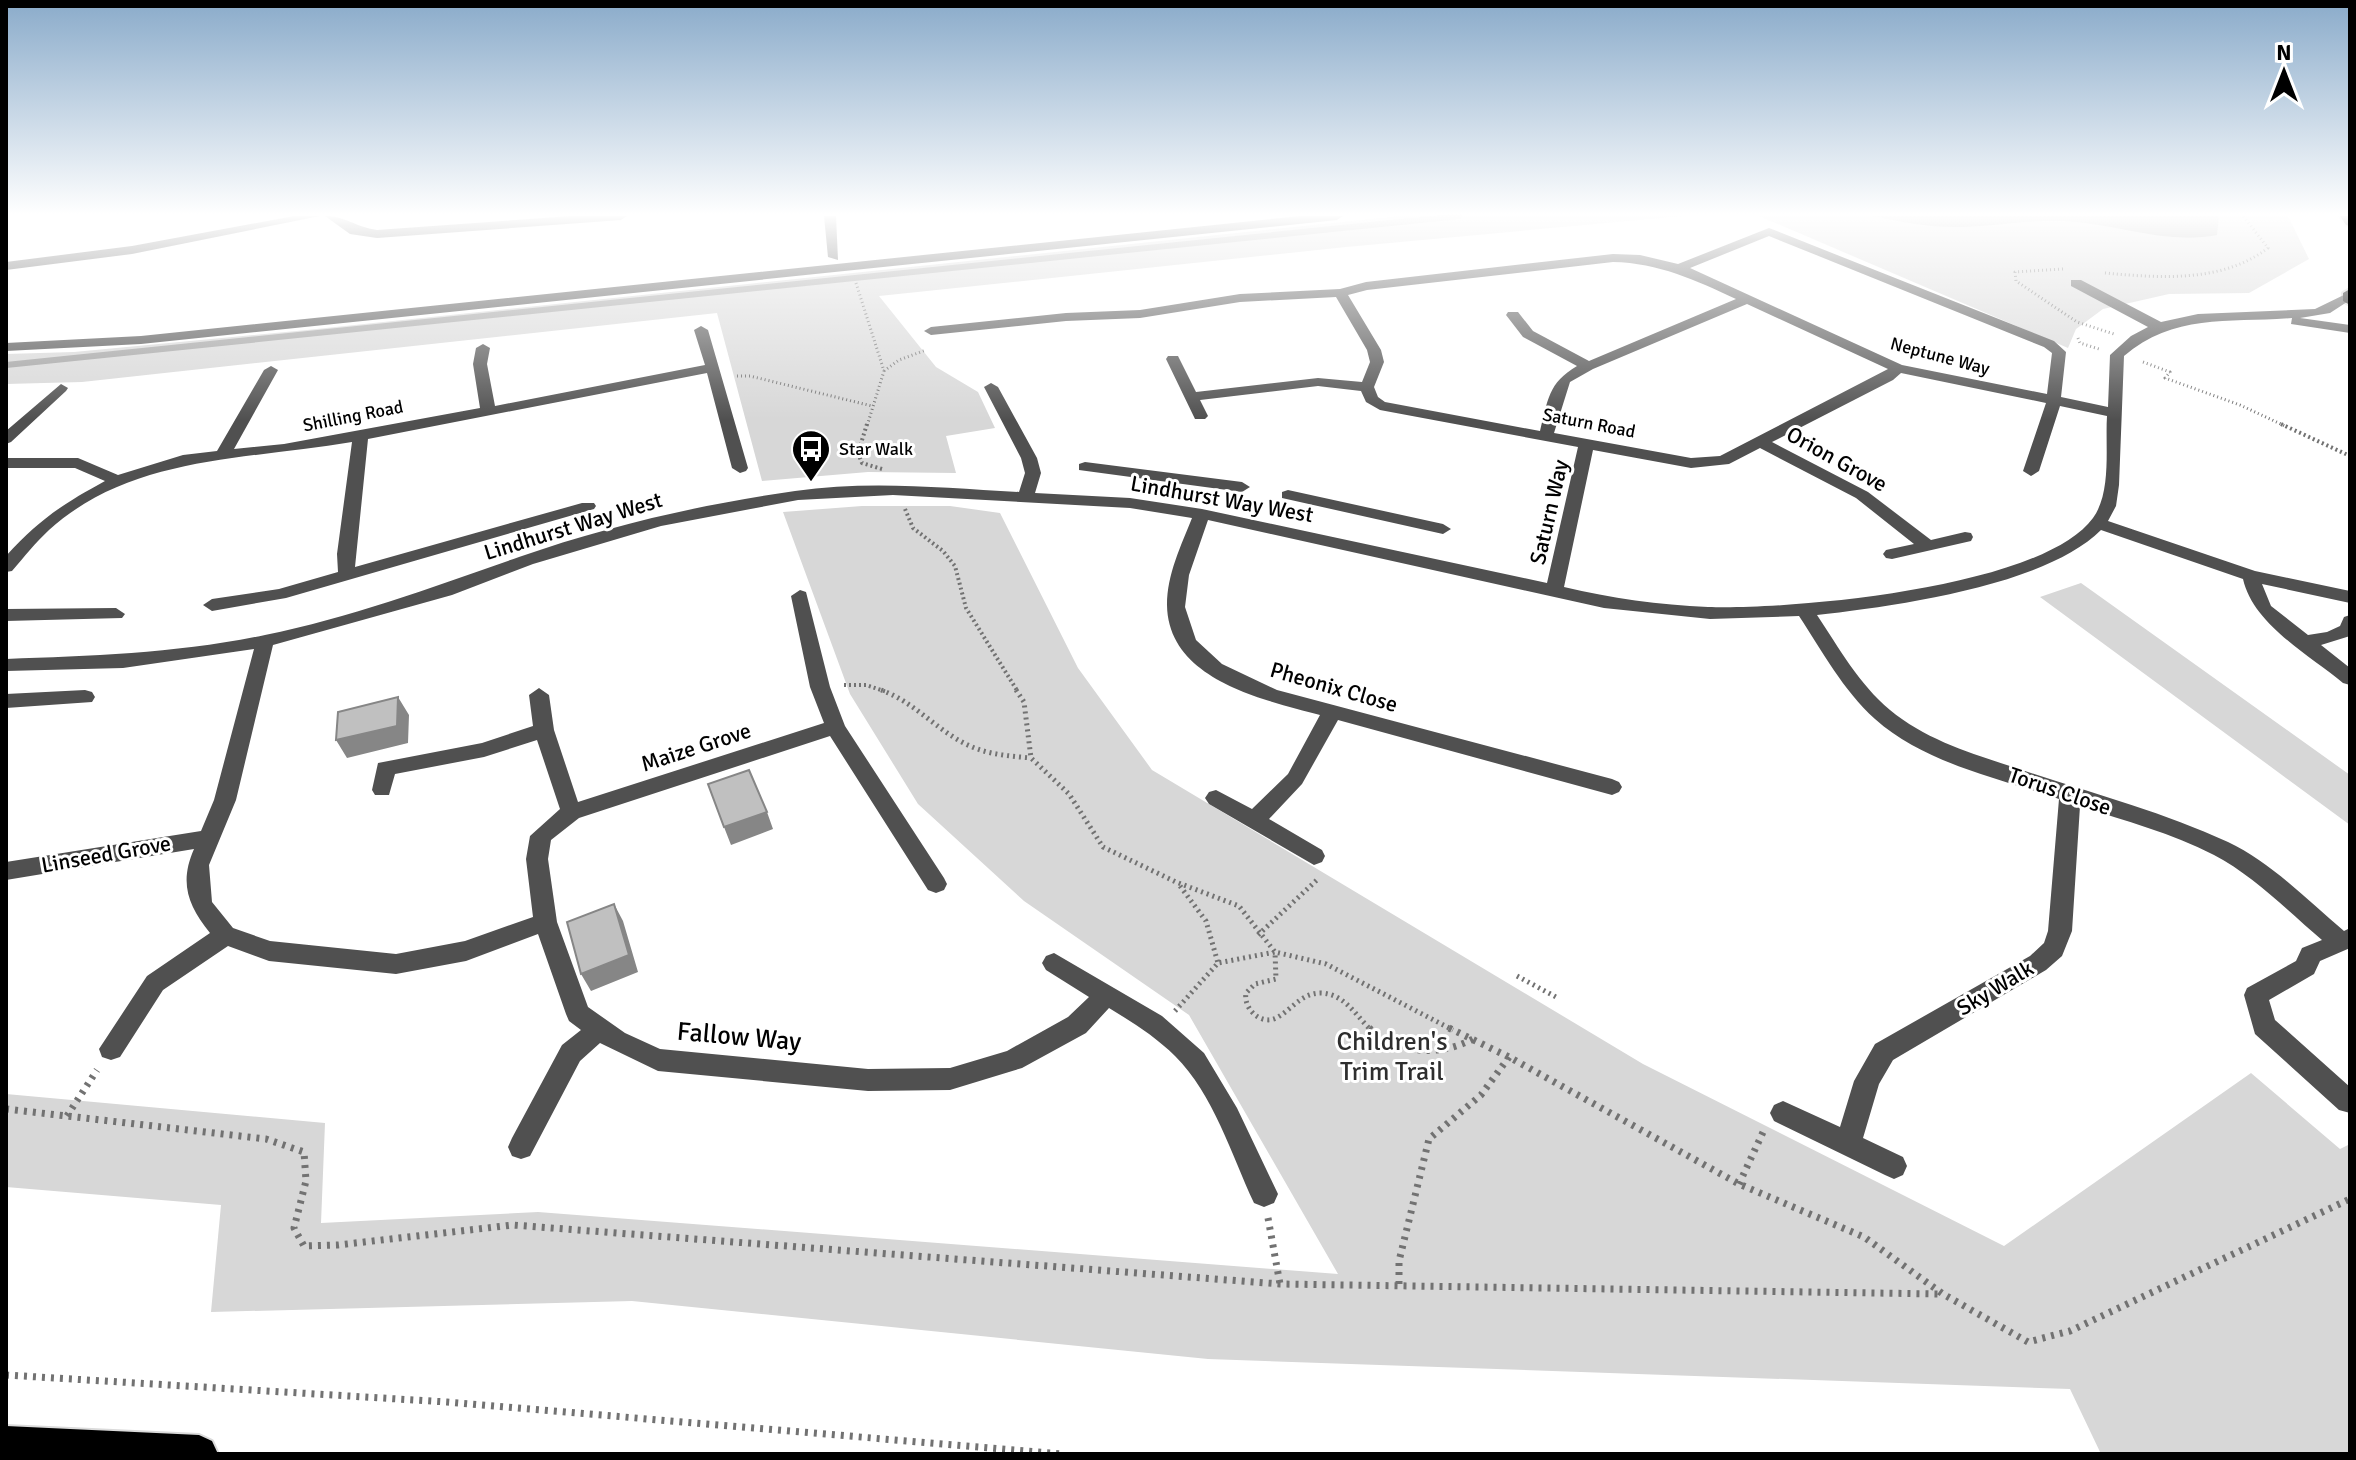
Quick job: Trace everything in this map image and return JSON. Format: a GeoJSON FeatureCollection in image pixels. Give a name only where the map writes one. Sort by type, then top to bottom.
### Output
{"type":"FeatureCollection","features":[{"type":"Feature","properties":{"kind":"highway"},"geometry":{"type":"LineString","coordinates":[[6,1445],[199,1454]]}},
{"type":"Feature","properties":{"kind":"street"},"geometry":{"type":"LineString","coordinates":[[6,347],[141,340],[635,284]]}},
{"type":"Feature","properties":{"kind":"street","name":"Neptune Way"},"geometry":{"type":"LineString","coordinates":[[931,331],[964,336],[1066,317],[1140,314],[1284,293],[1340,293],[1382,284]]}},
{"type":"Feature","properties":{"kind":"street","name":"Neptune Way"},"geometry":{"type":"LineString","coordinates":[[1712,284],[1898,368],[2115,413]]}},
{"type":"Feature","properties":{"kind":"street"},"geometry":{"type":"LineString","coordinates":[[1901,284],[2049,344],[2059,352],[2052,411],[2031,471]]}},
{"type":"Feature","properties":{"kind":"street"},"geometry":{"type":"LineString","coordinates":[[2078,284],[2157,326]]}},
{"type":"Feature","properties":{"kind":"street"},"geometry":{"type":"LineString","coordinates":[[1191,397],[1318,382],[1367,387],[1377,362],[1374,350],[1340,293]]}},
{"type":"Feature","properties":{"kind":"street"},"geometry":{"type":"LineString","coordinates":[[2303,642],[2331,638],[2349,629],[2347,596],[2251,576],[2097,523],[2109,504],[2117,355],[2132,339],[2157,326],[2194,318],[2264,317],[2323,311],[2349,296]]}},
{"type":"Feature","properties":{"kind":"street"},"geometry":{"type":"LineString","coordinates":[[1546,435],[1559,387],[1565,379],[1588,366],[1745,300]]}},
{"type":"Feature","properties":{"kind":"street"},"geometry":{"type":"LineString","coordinates":[[1513,315],[1528,334],[1588,366]]}},
{"type":"Feature","properties":{"kind":"street"},"geometry":{"type":"LineString","coordinates":[[2264,317],[2350,329]]}},
{"type":"Feature","properties":{"kind":"street"},"geometry":{"type":"LineString","coordinates":[[701,330],[740,468]]}},
{"type":"Feature","properties":{"kind":"street"},"geometry":{"type":"LineString","coordinates":[[483,348],[480,364],[488,410]]}},
{"type":"Feature","properties":{"kind":"street"},"geometry":{"type":"LineString","coordinates":[[1173,359],[1200,416]]}},
{"type":"Feature","properties":{"kind":"street","name":"Saturn Road"},"geometry":{"type":"LineString","coordinates":[[1367,387],[1371,399],[1380,406],[1691,463],[1710,463],[1723,461],[1761,443],[1888,377],[1898,368]]}},
{"type":"Feature","properties":{"kind":"street"},"geometry":{"type":"LineString","coordinates":[[223,454],[271,370]]}},
{"type":"Feature","properties":{"kind":"street","name":"Shilling Road"},"geometry":{"type":"LineString","coordinates":[[6,567],[42,527],[64,510],[117,481],[175,462],[284,449],[488,410],[714,379]]}},
{"type":"Feature","properties":{"kind":"street"},"geometry":{"type":"LineString","coordinates":[[991,387],[1029,458],[1033,473],[1026,495]]}},
{"type":"Feature","properties":{"kind":"street"},"geometry":{"type":"LineString","coordinates":[[6,439],[61,388]]}},
{"type":"Feature","properties":{"kind":"street"},"geometry":{"type":"LineString","coordinates":[[347,574],[346,554],[361,436]]}},
{"type":"Feature","properties":{"kind":"street","name":"Orion Grove"},"geometry":{"type":"LineString","coordinates":[[1761,443],[1862,495],[1927,545]]}},
{"type":"Feature","properties":{"kind":"street","name":"Saturn Way"},"geometry":{"type":"LineString","coordinates":[[1554,590],[1586,444]]}},
{"type":"Feature","properties":{"kind":"street"},"geometry":{"type":"LineString","coordinates":[[6,463],[78,463],[117,481]]}},
{"type":"Feature","properties":{"kind":"street"},"geometry":{"type":"LineString","coordinates":[[1085,467],[1242,487]]}},
{"type":"Feature","properties":{"kind":"street"},"geometry":{"type":"LineString","coordinates":[[1130,503],[1141,473]]}},
{"type":"Feature","properties":{"kind":"street","name":"Lindhurst Way West"},"geometry":{"type":"LineString","coordinates":[[6,665],[42,667],[123,662],[265,641],[446,591],[527,560],[658,521],[798,495],[907,490],[1130,503],[1316,537],[1554,590],[1597,603],[1681,610],[1805,611],[1914,596],[2004,574],[2059,551],[2097,523]]}},
{"type":"Feature","properties":{"kind":"street"},"geometry":{"type":"LineString","coordinates":[[1288,495],[1443,529]]}},
{"type":"Feature","properties":{"kind":"street"},"geometry":{"type":"LineString","coordinates":[[1316,537],[1334,504]]}},
{"type":"Feature","properties":{"kind":"street"},"geometry":{"type":"LineString","coordinates":[[212,605],[280,594],[429,554],[588,506]]}},
{"type":"Feature","properties":{"kind":"street","name":"Pheonix Close"},"geometry":{"type":"LineString","coordinates":[[1202,514],[1178,581],[1175,608],[1181,630],[1192,651],[1208,666],[1235,682],[1332,712],[1612,787]]}},
{"type":"Feature","properties":{"kind":"street"},"geometry":{"type":"LineString","coordinates":[[1892,554],[1965,537]]}},
{"type":"Feature","properties":{"kind":"street"},"geometry":{"type":"LineString","coordinates":[[2251,576],[2256,597],[2265,610],[2350,678]]}},
{"type":"Feature","properties":{"kind":"street"},"geometry":{"type":"LineString","coordinates":[[800,596],[820,687],[835,727],[936,884]]}},
{"type":"Feature","properties":{"kind":"street","name":"Torus Close"},"geometry":{"type":"LineString","coordinates":[[1805,611],[1855,686],[1883,715],[1910,734],[1950,754],[2180,831],[2224,850],[2345,940],[2310,955],[2306,967],[2256,995],[2264,1026],[2348,1102]]}},
{"type":"Feature","properties":{"kind":"street"},"geometry":{"type":"LineString","coordinates":[[6,615],[116,614]]}},
{"type":"Feature","properties":{"kind":"street"},"geometry":{"type":"LineString","coordinates":[[265,641],[225,800],[206,839],[198,865],[201,905],[225,935],[269,951],[396,964],[466,951],[545,922]]}},
{"type":"Feature","properties":{"kind":"street"},"geometry":{"type":"LineString","coordinates":[[539,695],[544,730],[571,812]]}},
{"type":"Feature","properties":{"kind":"street"},"geometry":{"type":"LineString","coordinates":[[6,701],[85,697]]}},
{"type":"Feature","properties":{"kind":"street"},"geometry":{"type":"LineString","coordinates":[[1254,821],[1295,779],[1332,712]]}},
{"type":"Feature","properties":{"kind":"street","name":"Maize Grove"},"geometry":{"type":"LineString","coordinates":[[571,812],[835,727]]}},
{"type":"Feature","properties":{"kind":"street"},"geometry":{"type":"LineString","coordinates":[[382,790],[385,768],[484,750],[544,730]]}},
{"type":"Feature","properties":{"kind":"street","name":"Sky Walk"},"geometry":{"type":"LineString","coordinates":[[1848,1143],[1867,1081],[1884,1052],[1986,995],[2038,963],[2054,949],[2060,931],[2070,796]]}},
{"type":"Feature","properties":{"kind":"street"},"geometry":{"type":"LineString","coordinates":[[1216,798],[1318,866]]}},
{"type":"Feature","properties":{"kind":"street","name":"Fallow Way"},"geometry":{"type":"LineString","coordinates":[[571,812],[541,836],[537,859],[545,922],[578,1014],[598,1030],[658,1060],[868,1080],[950,1079],[1013,1060],[1077,1025],[1106,996]]}},
{"type":"Feature","properties":{"kind":"street","name":"Linseed Grove"},"geometry":{"type":"LineString","coordinates":[[6,871],[206,839]]}},
{"type":"Feature","properties":{"kind":"street"},"geometry":{"type":"LineString","coordinates":[[111,1049],[155,983],[225,935]]}},
{"type":"Feature","properties":{"kind":"street"},"geometry":{"type":"LineString","coordinates":[[1054,963],[1157,1027],[1185,1049],[1214,1092],[1264,1194]]}},
{"type":"Feature","properties":{"kind":"street"},"geometry":{"type":"LineString","coordinates":[[521,1147],[571,1053],[598,1030]]}},
{"type":"Feature","properties":{"kind":"street"},"geometry":{"type":"LineString","coordinates":[[1776,1118],[1848,1143],[1894,1166]]}},
{"type":"Feature","properties":{"kind":"path"},"geometry":{"type":"LineString","coordinates":[[857,284],[884,371]]}},
{"type":"Feature","properties":{"kind":"path"},"geometry":{"type":"LineString","coordinates":[[2021,284],[2077,322],[2132,339]]}},
{"type":"Feature","properties":{"kind":"path"},"geometry":{"type":"LineString","coordinates":[[964,336],[899,360],[884,371],[858,453],[862,463],[885,470],[909,472],[904,511],[913,528],[943,551],[955,566],[966,608],[1024,702],[1031,758]]}},
{"type":"Feature","properties":{"kind":"path"},"geometry":{"type":"LineString","coordinates":[[714,379],[750,376],[872,406]]}},
{"type":"Feature","properties":{"kind":"path"},"geometry":{"type":"LineString","coordinates":[[820,687],[859,683],[898,695],[949,733],[986,753],[1031,758],[1069,794],[1103,847],[1176,882],[1239,906],[1258,935],[1275,952],[1276,979],[1253,983],[1247,989],[1244,1000],[1251,1013],[1264,1019],[1276,1019],[1294,1001],[1308,993],[1327,994],[1350,1006],[1372,1031],[1409,1048],[1450,1050],[1473,1039]]}},
{"type":"Feature","properties":{"kind":"path"},"geometry":{"type":"LineString","coordinates":[[1258,935],[1318,866]]}},
{"type":"Feature","properties":{"kind":"path"},"geometry":{"type":"LineString","coordinates":[[1176,882],[1202,909],[1216,939],[1218,963]]}},
{"type":"Feature","properties":{"kind":"path"},"geometry":{"type":"LineString","coordinates":[[1157,1027],[1185,1002],[1218,963],[1275,952],[1326,964],[1509,1057],[1739,1184],[1864,1237],[1943,1294],[2028,1342],[2070,1331],[2350,1199]]}},
{"type":"Feature","properties":{"kind":"path"},"geometry":{"type":"LineString","coordinates":[[1517,976],[1556,997]]}},
{"type":"Feature","properties":{"kind":"path"},"geometry":{"type":"LineString","coordinates":[[67,1116],[111,1049]]}},
{"type":"Feature","properties":{"kind":"path"},"geometry":{"type":"LineString","coordinates":[[1399,1284],[1399,1261],[1429,1139],[1481,1095],[1509,1057]]}},
{"type":"Feature","properties":{"kind":"path"},"geometry":{"type":"LineString","coordinates":[[6,1109],[266,1139],[304,1152],[306,1181],[294,1228],[304,1246],[338,1245],[513,1225],[1280,1284],[1943,1294]]}},
{"type":"Feature","properties":{"kind":"path"},"geometry":{"type":"LineString","coordinates":[[1739,1184],[1776,1118]]}},
{"type":"Feature","properties":{"kind":"path"},"geometry":{"type":"LineString","coordinates":[[1264,1194],[1280,1284]]}},
{"type":"Feature","properties":{"kind":"path"},"geometry":{"type":"LineString","coordinates":[[6,1375],[447,1402],[1061,1454]]}},
{"type":"Feature","properties":{"kind":"green space"},"geometry":{"type":"Polygon","coordinates":[[[747,284],[992,284],[879,296],[936,367],[978,392],[995,428],[946,436],[956,473],[868,472],[762,481],[717,313],[82,382],[6,384],[6,354],[74,352],[747,284]]]}},
{"type":"Feature","properties":{"kind":"green space"},"geometry":{"type":"Polygon","coordinates":[[[1918,284],[2265,284],[2249,293],[2169,294],[2103,309],[2076,329],[2068,348],[1918,284]]]}},
{"type":"Feature","properties":{"kind":"green space","name":"Children's Trim Trail"},"geometry":{"type":"Polygon","coordinates":[[[862,506],[950,506],[1000,513],[1078,668],[1152,770],[1643,1064],[2004,1246],[2251,1073],[2340,1149],[2350,1144],[2350,1454],[2101,1454],[2070,1389],[1208,1359],[632,1301],[211,1312],[221,1205],[6,1187],[6,1094],[325,1123],[321,1223],[538,1212],[1338,1274],[1189,1015],[1024,901],[918,804],[850,694],[783,512],[862,506]]]}},
{"type":"Feature","properties":{"kind":"green space"},"geometry":{"type":"Polygon","coordinates":[[[2081,583],[2350,775],[2350,825],[2040,597],[2081,583]]]}},
{"type":"Feature","properties":{"kind":"building"},"geometry":{"type":"Polygon","coordinates":[[[398,697],[397,726],[336,740],[338,712],[398,697]]]}},
{"type":"Feature","properties":{"kind":"building"},"geometry":{"type":"Polygon","coordinates":[[[749,770],[767,812],[724,827],[708,784],[749,770]]]}},
{"type":"Feature","properties":{"kind":"building"},"geometry":{"type":"Polygon","coordinates":[[[614,904],[629,955],[581,974],[567,922],[614,904]]]}},
{"type":"Feature","properties":{"kind":"waterway"},"geometry":{"type":"LineString","coordinates":[[6,365],[795,284]]}},
{"type":"Feature","properties":{"kind":"place","name":"Star Walk"},"geometry":{"type":"Point","coordinates":[811,483]}}]}
